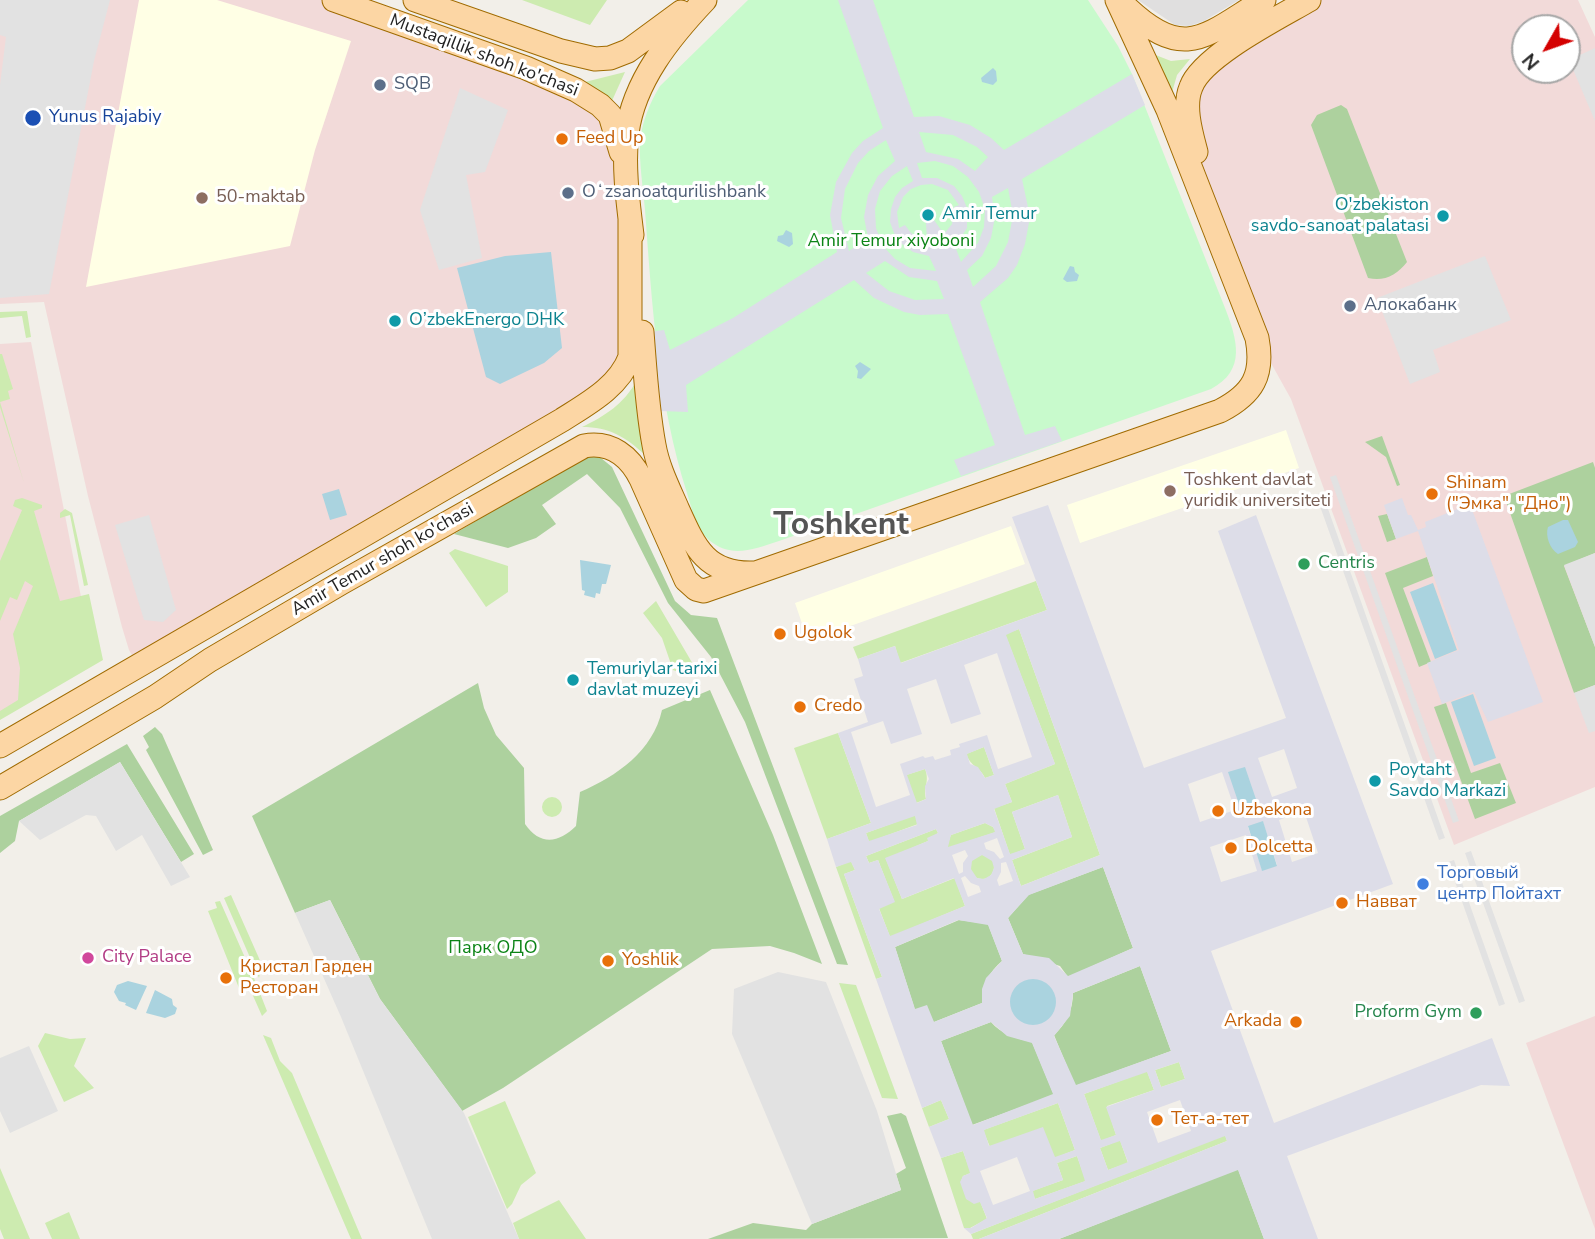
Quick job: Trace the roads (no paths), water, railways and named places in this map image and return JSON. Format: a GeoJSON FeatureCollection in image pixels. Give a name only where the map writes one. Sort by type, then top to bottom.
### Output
{"type":"FeatureCollection","features":[{"type":"Feature","properties":{"kind":"main road","name":"Mustaqillik shoh ko'chasi"},"geometry":{"type":"LineString","coordinates":[[334,0],[526,68],[584,94],[600,105],[611,118],[626,174]]}},
{"type":"Feature","properties":{"kind":"main road","name":"Mustaqillik shoh ko'chasi"},"geometry":{"type":"LineString","coordinates":[[415,0],[561,51],[601,60],[620,56],[632,49],[697,0]]}},
{"type":"Feature","properties":{"kind":"main road"},"geometry":{"type":"LineString","coordinates":[[705,0],[673,36],[644,81],[630,120],[626,174],[630,220],[652,434],[664,478],[690,537],[701,555],[714,565],[729,570],[761,573],[1220,411],[1239,400],[1250,389],[1256,377],[1258,344],[1214,223],[1156,82],[1117,0]]}},
{"type":"Feature","properties":{"kind":"main road"},"geometry":{"type":"LineString","coordinates":[[1117,0],[1156,33],[1183,40],[1209,33],[1264,0]]}},
{"type":"Feature","properties":{"kind":"main road"},"geometry":{"type":"LineString","coordinates":[[1214,223],[1190,121],[1188,100],[1192,84],[1204,68],[1222,54],[1309,0]]}},
{"type":"Feature","properties":{"kind":"main road","name":"Amir Temur shoh ko'chasi"},"geometry":{"type":"LineString","coordinates":[[0,746],[562,420],[603,392],[624,370],[630,357],[630,220]]}},
{"type":"Feature","properties":{"kind":"main road","name":"Amir Temur shoh ko'chasi"},"geometry":{"type":"LineString","coordinates":[[0,788],[341,583],[584,446],[605,446],[630,461],[641,479],[686,580],[698,590],[713,589],[761,573]]}},
{"type":"Feature","properties":{"kind":"water"},"geometry":{"type":"Polygon","coordinates":[[[993,68],[997,81],[993,85],[982,82],[981,78],[993,68]]]}},
{"type":"Feature","properties":{"kind":"water"},"geometry":{"type":"Polygon","coordinates":[[[786,230],[792,233],[793,244],[789,247],[777,241],[778,236],[783,235],[786,230]]]}},
{"type":"Feature","properties":{"kind":"water"},"geometry":{"type":"Polygon","coordinates":[[[551,252],[562,348],[544,363],[500,384],[486,377],[457,268],[505,256],[551,252]]]}},
{"type":"Feature","properties":{"kind":"water"},"geometry":{"type":"Polygon","coordinates":[[[1070,266],[1074,267],[1079,275],[1077,281],[1067,282],[1063,279],[1070,266]]]}},
{"type":"Feature","properties":{"kind":"water"},"geometry":{"type":"Polygon","coordinates":[[[860,362],[871,369],[861,379],[857,378],[858,371],[855,366],[860,362]]]}},
{"type":"Feature","properties":{"kind":"water"},"geometry":{"type":"Polygon","coordinates":[[[339,489],[347,515],[330,520],[322,494],[339,489]]]}},
{"type":"Feature","properties":{"kind":"water"},"geometry":{"type":"Polygon","coordinates":[[[1568,520],[1578,542],[1575,547],[1558,554],[1551,546],[1547,531],[1548,527],[1568,520]]]}},
{"type":"Feature","properties":{"kind":"water"},"geometry":{"type":"Polygon","coordinates":[[[580,560],[611,565],[606,584],[602,584],[600,594],[596,593],[595,598],[584,595],[585,591],[582,590],[580,560]]]}},
{"type":"Feature","properties":{"kind":"water"},"geometry":{"type":"Polygon","coordinates":[[[1433,583],[1457,650],[1435,659],[1410,592],[1433,583]]]}},
{"type":"Feature","properties":{"kind":"water"},"geometry":{"type":"Polygon","coordinates":[[[1473,694],[1496,758],[1474,766],[1451,702],[1473,694]]]}},
{"type":"Feature","properties":{"kind":"water"},"geometry":{"type":"Polygon","coordinates":[[[1245,767],[1259,808],[1242,813],[1228,772],[1245,767]]]}},
{"type":"Feature","properties":{"kind":"water"},"geometry":{"type":"Polygon","coordinates":[[[1263,821],[1277,866],[1262,871],[1248,826],[1263,821]]]}},
{"type":"Feature","properties":{"kind":"water"},"geometry":{"type":"Polygon","coordinates":[[[1033,979],[1049,986],[1056,1002],[1049,1018],[1033,1025],[1017,1018],[1010,1002],[1017,986],[1033,979]]]}},
{"type":"Feature","properties":{"kind":"water"},"geometry":{"type":"Polygon","coordinates":[[[128,981],[147,986],[136,1010],[119,1001],[114,992],[117,985],[128,981]]]}},
{"type":"Feature","properties":{"kind":"water"},"geometry":{"type":"Polygon","coordinates":[[[155,990],[172,999],[177,1008],[175,1014],[165,1018],[146,1013],[155,990]]]}},
{"type":"Feature","properties":{"kind":"place","name":"SQB"},"geometry":{"type":"Point","coordinates":[380,85]}},
{"type":"Feature","properties":{"kind":"place","name":"Yunus Rajabiy"},"geometry":{"type":"Point","coordinates":[33,118]}},
{"type":"Feature","properties":{"kind":"place","name":"Feed Up"},"geometry":{"type":"Point","coordinates":[562,139]}},
{"type":"Feature","properties":{"kind":"place","name":"Oʻzsanoatqurilishbank"},"geometry":{"type":"Point","coordinates":[568,193]}},
{"type":"Feature","properties":{"kind":"place","name":"50-maktab"},"geometry":{"type":"Point","coordinates":[202,198]}},
{"type":"Feature","properties":{"kind":"place","name":"Amir Temur"},"geometry":{"type":"Point","coordinates":[928,215]}},
{"type":"Feature","properties":{"kind":"place","name":"O'zbekiston savdo-sanoat palatasi"},"geometry":{"type":"Point","coordinates":[1443,216]}},
{"type":"Feature","properties":{"kind":"place","name":"Алокабанк"},"geometry":{"type":"Point","coordinates":[1350,306]}},
{"type":"Feature","properties":{"kind":"place","name":"O’zbekEnergo DHK"},"geometry":{"type":"Point","coordinates":[395,321]}},
{"type":"Feature","properties":{"kind":"place","name":"Toshkent davlat yuridik universiteti"},"geometry":{"type":"Point","coordinates":[1170,491]}},
{"type":"Feature","properties":{"kind":"place","name":"Shinam (\"Эмка\", \"Дно\")"},"geometry":{"type":"Point","coordinates":[1432,494]}},
{"type":"Feature","properties":{"kind":"place","name":"Centris"},"geometry":{"type":"Point","coordinates":[1304,564]}},
{"type":"Feature","properties":{"kind":"place","name":"Ugolok"},"geometry":{"type":"Point","coordinates":[780,634]}},
{"type":"Feature","properties":{"kind":"place","name":"Temuriylar tarixi davlat muzeyi"},"geometry":{"type":"Point","coordinates":[573,680]}},
{"type":"Feature","properties":{"kind":"place","name":"Credo"},"geometry":{"type":"Point","coordinates":[800,707]}},
{"type":"Feature","properties":{"kind":"place","name":"Poytaht Savdo Markazi"},"geometry":{"type":"Point","coordinates":[1375,781]}},
{"type":"Feature","properties":{"kind":"place","name":"Uzbekona"},"geometry":{"type":"Point","coordinates":[1218,811]}},
{"type":"Feature","properties":{"kind":"place","name":"Dolcetta"},"geometry":{"type":"Point","coordinates":[1231,848]}},
{"type":"Feature","properties":{"kind":"place","name":"Торговый центр Пойтахт"},"geometry":{"type":"Point","coordinates":[1423,884]}},
{"type":"Feature","properties":{"kind":"place","name":"Навват"},"geometry":{"type":"Point","coordinates":[1342,903]}},
{"type":"Feature","properties":{"kind":"place","name":"City Palace"},"geometry":{"type":"Point","coordinates":[88,958]}},
{"type":"Feature","properties":{"kind":"place","name":"Yoshlik"},"geometry":{"type":"Point","coordinates":[608,961]}},
{"type":"Feature","properties":{"kind":"place","name":"Кристал Гарден Ресторан"},"geometry":{"type":"Point","coordinates":[226,978]}},
{"type":"Feature","properties":{"kind":"place","name":"Proform Gym"},"geometry":{"type":"Point","coordinates":[1476,1013]}},
{"type":"Feature","properties":{"kind":"place","name":"Arkada"},"geometry":{"type":"Point","coordinates":[1296,1022]}},
{"type":"Feature","properties":{"kind":"place","name":"Тет-а-тет"},"geometry":{"type":"Point","coordinates":[1157,1120]}},
{"type":"Feature","properties":{"kind":"district","name":"Toshkent"},"geometry":{"type":"Point","coordinates":[841,526]}},
{"type":"Feature","properties":{"kind":"park label","name":"Amir Temur xiyoboni"},"geometry":{"type":"Point","coordinates":[891,242]}},
{"type":"Feature","properties":{"kind":"park label","name":"Парк ОДО"},"geometry":{"type":"Point","coordinates":[493,949]}}]}
